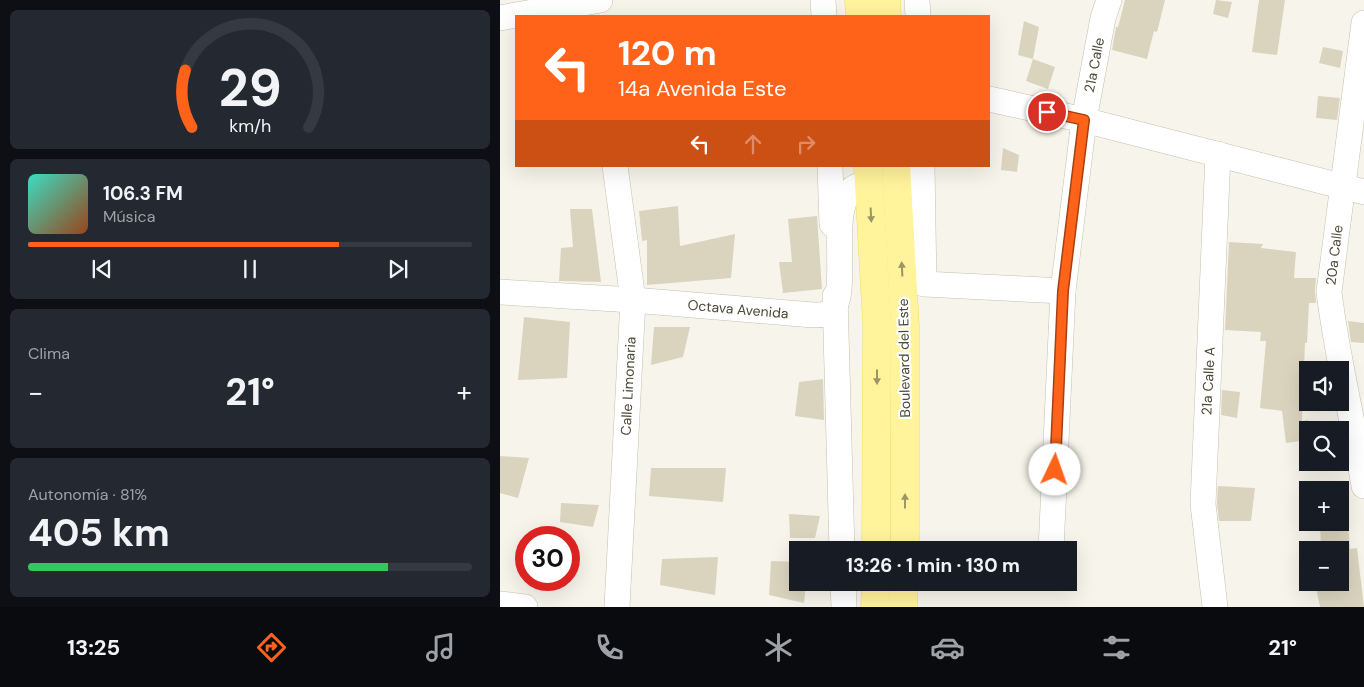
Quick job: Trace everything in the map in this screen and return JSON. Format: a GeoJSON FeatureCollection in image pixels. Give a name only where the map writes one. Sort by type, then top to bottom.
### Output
{"type":"FeatureCollection","features":[{"type":"Feature","properties":{"kind":"main road"},"geometry":{"type":"LineString","coordinates":[[859,0],[860,15]]}},
{"type":"Feature","properties":{"kind":"main road"},"geometry":{"type":"LineString","coordinates":[[886,0],[887,15]]}},
{"type":"Feature","properties":{"kind":"main road","name":"Boulevard del Este"},"geometry":{"type":"LineString","coordinates":[[896,167],[905,326],[905,541]]}},
{"type":"Feature","properties":{"kind":"main road"},"geometry":{"type":"LineString","coordinates":[[868,174],[877,324],[876,541]]}},
{"type":"Feature","properties":{"kind":"main road"},"geometry":{"type":"LineString","coordinates":[[875,607],[876,591]]}},
{"type":"Feature","properties":{"kind":"main road"},"geometry":{"type":"LineString","coordinates":[[904,591],[904,607]]}},
{"type":"Feature","properties":{"kind":"street"},"geometry":{"type":"LineString","coordinates":[[823,0],[824,15]]}},
{"type":"Feature","properties":{"kind":"street"},"geometry":{"type":"LineString","coordinates":[[917,0],[918,15]]}},
{"type":"Feature","properties":{"kind":"street","name":"21a Calle"},"geometry":{"type":"LineString","coordinates":[[1051,541],[1063,291],[1084,120],[1103,18],[1109,0]]}},
{"type":"Feature","properties":{"kind":"street"},"geometry":{"type":"LineString","coordinates":[[520,15],[594,4]]}},
{"type":"Feature","properties":{"kind":"street"},"geometry":{"type":"LineString","coordinates":[[500,18],[515,16]]}},
{"type":"Feature","properties":{"kind":"street","name":"20a Calle"},"geometry":{"type":"LineString","coordinates":[[1364,23],[1353,190],[1329,292],[1333,322],[1359,425],[1364,486]]}},
{"type":"Feature","properties":{"kind":"street"},"geometry":{"type":"LineString","coordinates":[[990,99],[1084,120],[1353,190]]}},
{"type":"Feature","properties":{"kind":"street","name":"21a Calle A"},"geometry":{"type":"LineString","coordinates":[[1215,607],[1203,504],[1218,154]]}},
{"type":"Feature","properties":{"kind":"street","name":"Calle Limonaria"},"geometry":{"type":"LineString","coordinates":[[615,167],[633,300],[617,607]]}},
{"type":"Feature","properties":{"kind":"street"},"geometry":{"type":"LineString","coordinates":[[830,167],[842,541]]}},
{"type":"Feature","properties":{"kind":"street"},"geometry":{"type":"LineString","coordinates":[[922,167],[924,284],[1063,291]]}},
{"type":"Feature","properties":{"kind":"street"},"geometry":{"type":"LineString","coordinates":[[835,307],[839,285],[841,214],[845,200],[868,174]]}},
{"type":"Feature","properties":{"kind":"street","name":"Octava Avenida"},"geometry":{"type":"LineString","coordinates":[[500,292],[633,300],[813,315],[828,314],[835,307]]}},
{"type":"Feature","properties":{"kind":"street"},"geometry":{"type":"LineString","coordinates":[[843,591],[844,607]]}},
{"type":"Feature","properties":{"kind":"street"},"geometry":{"type":"LineString","coordinates":[[500,604],[525,607]]}},
{"type":"Feature","properties":{"kind":"building"},"geometry":{"type":"Polygon","coordinates":[[[1125,0],[1165,0],[1157,32],[1154,31],[1147,59],[1112,50],[1116,27],[1118,27],[1125,0]]]}},
{"type":"Feature","properties":{"kind":"building"},"geometry":{"type":"Polygon","coordinates":[[[1216,0],[1232,2],[1228,18],[1213,14],[1216,0]]]}},
{"type":"Feature","properties":{"kind":"building"},"geometry":{"type":"Polygon","coordinates":[[[1259,0],[1285,0],[1277,55],[1252,52],[1259,0]]]}},
{"type":"Feature","properties":{"kind":"building"},"geometry":{"type":"Polygon","coordinates":[[[1024,21],[1039,27],[1033,59],[1018,55],[1024,21]]]}},
{"type":"Feature","properties":{"kind":"building"},"geometry":{"type":"Polygon","coordinates":[[[1323,47],[1343,51],[1340,68],[1319,63],[1323,47]]]}},
{"type":"Feature","properties":{"kind":"building"},"geometry":{"type":"Polygon","coordinates":[[[1033,59],[1055,67],[1048,89],[1026,81],[1033,59]]]}},
{"type":"Feature","properties":{"kind":"building"},"geometry":{"type":"Polygon","coordinates":[[[1318,96],[1340,98],[1337,120],[1316,118],[1318,96]]]}},
{"type":"Feature","properties":{"kind":"building"},"geometry":{"type":"Polygon","coordinates":[[[1003,148],[1019,155],[1017,172],[1001,170],[1003,148]]]}},
{"type":"Feature","properties":{"kind":"building"},"geometry":{"type":"Polygon","coordinates":[[[678,206],[680,246],[735,234],[731,278],[647,285],[647,240],[642,241],[639,211],[678,206]]]}},
{"type":"Feature","properties":{"kind":"building"},"geometry":{"type":"Polygon","coordinates":[[[570,209],[592,209],[601,282],[559,281],[561,248],[573,247],[570,209]]]}},
{"type":"Feature","properties":{"kind":"building"},"geometry":{"type":"Polygon","coordinates":[[[817,216],[822,289],[783,293],[779,262],[792,262],[788,219],[817,216]]]}},
{"type":"Feature","properties":{"kind":"building"},"geometry":{"type":"Polygon","coordinates":[[[1229,242],[1263,244],[1261,248],[1296,252],[1294,278],[1316,278],[1316,303],[1309,303],[1304,361],[1299,361],[1299,411],[1302,411],[1302,421],[1299,421],[1299,441],[1286,443],[1282,411],[1260,408],[1266,341],[1260,341],[1261,332],[1225,330],[1229,242]]]}},
{"type":"Feature","properties":{"kind":"building"},"geometry":{"type":"Polygon","coordinates":[[[524,317],[570,322],[567,378],[518,380],[524,317]]]}},
{"type":"Feature","properties":{"kind":"building"},"geometry":{"type":"Polygon","coordinates":[[[1348,321],[1364,323],[1364,343],[1351,342],[1348,321]]]}},
{"type":"Feature","properties":{"kind":"building"},"geometry":{"type":"Polygon","coordinates":[[[654,327],[690,327],[683,357],[651,365],[654,327]]]}},
{"type":"Feature","properties":{"kind":"building"},"geometry":{"type":"Polygon","coordinates":[[[823,379],[824,420],[795,416],[799,382],[823,379]]]}},
{"type":"Feature","properties":{"kind":"building"},"geometry":{"type":"Polygon","coordinates":[[[1222,390],[1240,392],[1237,418],[1221,415],[1222,390]]]}},
{"type":"Feature","properties":{"kind":"building"},"geometry":{"type":"Polygon","coordinates":[[[500,456],[529,458],[518,498],[500,493],[500,456]]]}},
{"type":"Feature","properties":{"kind":"building"},"geometry":{"type":"Polygon","coordinates":[[[651,468],[726,468],[723,502],[649,496],[651,468]]]}},
{"type":"Feature","properties":{"kind":"building"},"geometry":{"type":"Polygon","coordinates":[[[1218,486],[1255,488],[1251,521],[1219,521],[1218,486]]]}},
{"type":"Feature","properties":{"kind":"building"},"geometry":{"type":"Polygon","coordinates":[[[561,503],[599,505],[593,527],[560,522],[561,503]]]}},
{"type":"Feature","properties":{"kind":"building"},"geometry":{"type":"Polygon","coordinates":[[[789,514],[820,516],[815,538],[790,538],[789,514]]]}},
{"type":"Feature","properties":{"kind":"building"},"geometry":{"type":"Polygon","coordinates":[[[1320,531],[1349,531],[1350,549],[1357,548],[1364,607],[1320,607],[1317,591],[1349,591],[1349,541],[1321,541],[1320,531]]]}},
{"type":"Feature","properties":{"kind":"building"},"geometry":{"type":"Polygon","coordinates":[[[718,557],[715,595],[660,585],[662,559],[718,557]]]}},
{"type":"Feature","properties":{"kind":"building"},"geometry":{"type":"Polygon","coordinates":[[[771,561],[789,562],[789,591],[805,591],[804,603],[769,595],[771,561]]]}},
{"type":"Feature","properties":{"kind":"route"},"geometry":{"type":"LineString","coordinates":[[1047,112],[1084,120],[1063,291],[1055,470]]}}]}
